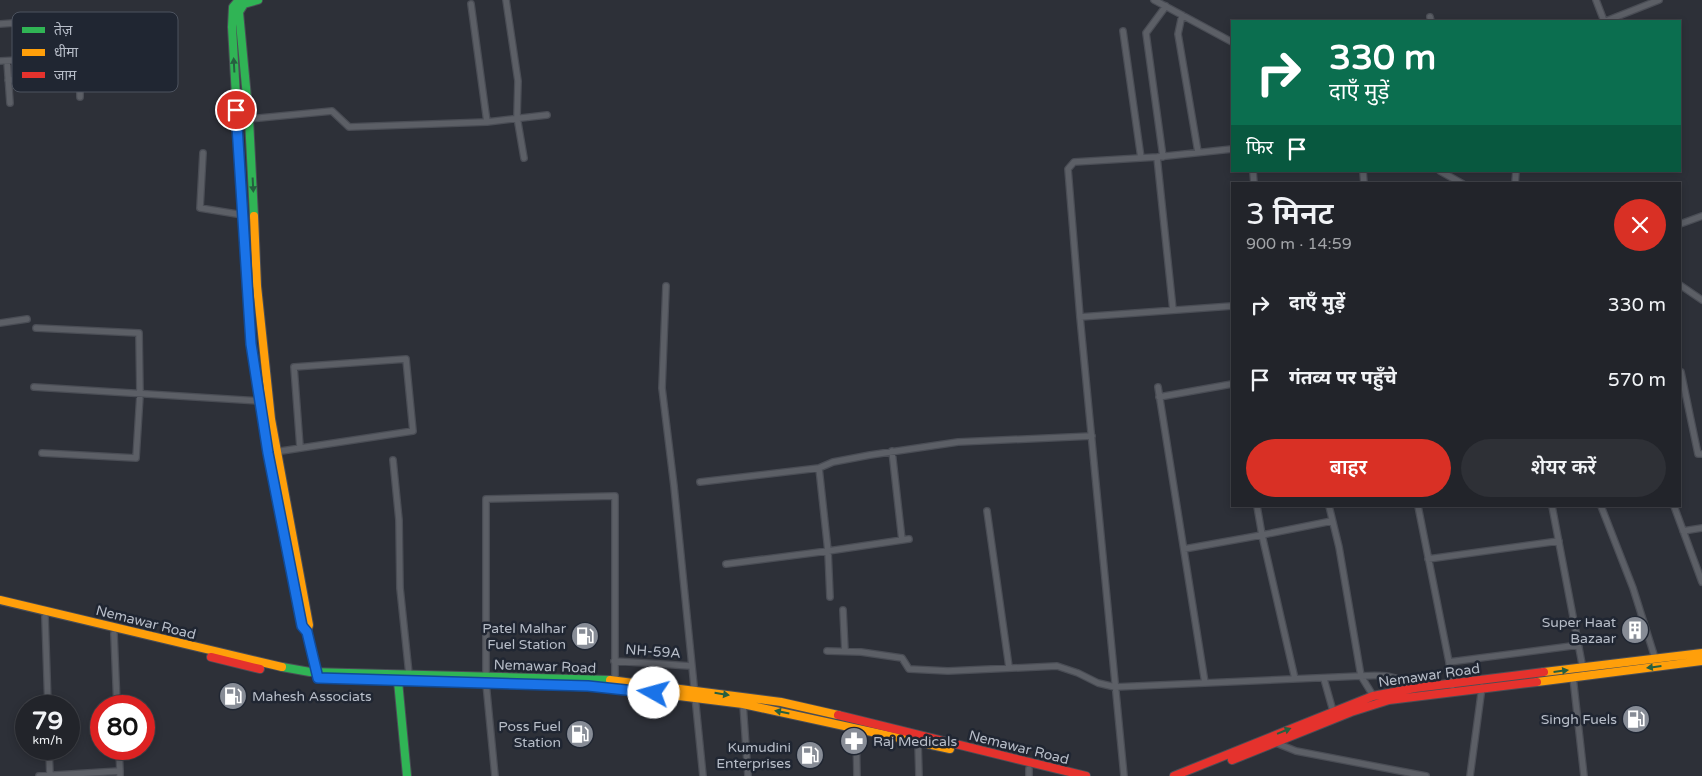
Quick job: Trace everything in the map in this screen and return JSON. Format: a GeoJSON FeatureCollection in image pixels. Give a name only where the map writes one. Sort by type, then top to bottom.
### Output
{"type":"FeatureCollection","features":[{"type":"Feature","properties":{"kind":"main road"},"geometry":{"type":"LineString","coordinates":[[239,0],[233,7],[232,13],[251,344],[268,453],[302,626],[307,632],[317,675]]}},
{"type":"Feature","properties":{"kind":"main road"},"geometry":{"type":"LineString","coordinates":[[258,0],[244,4],[239,12],[250,119],[259,304],[271,419],[309,625],[307,632]]}},
{"type":"Feature","properties":{"kind":"main road"},"geometry":{"type":"LineString","coordinates":[[240,158],[252,158]]}},
{"type":"Feature","properties":{"kind":"main road","name":"Nemawar Road"},"geometry":{"type":"LineString","coordinates":[[0,600],[317,675],[409,674],[615,684],[781,702],[1075,775],[1086,776]]}},
{"type":"Feature","properties":{"kind":"main road","name":"Nemawar Road"},"geometry":{"type":"LineString","coordinates":[[0,606],[269,671],[398,681],[486,679]]}},
{"type":"Feature","properties":{"kind":"main road","name":"Nemawar Road"},"geometry":{"type":"LineString","coordinates":[[1452,687],[1482,687],[1573,677],[1584,672],[1655,658],[1702,653]]}},
{"type":"Feature","properties":{"kind":"main road","name":"Nemawar Road"},"geometry":{"type":"LineString","coordinates":[[1174,776],[1333,711],[1376,700],[1413,692],[1452,687],[1702,661]]}},
{"type":"Feature","properties":{"kind":"main road"},"geometry":{"type":"LineString","coordinates":[[398,681],[407,776]]}},
{"type":"Feature","properties":{"kind":"main road","name":"Nemawar Road"},"geometry":{"type":"LineString","coordinates":[[693,693],[918,742],[1029,772],[1058,776]]}},
{"type":"Feature","properties":{"kind":"main road","name":"Nemawar Road"},"geometry":{"type":"LineString","coordinates":[[1190,776],[1276,743],[1376,700]]}},
{"type":"Feature","properties":{"kind":"main road"},"geometry":{"type":"LineString","coordinates":[[834,723],[835,714]]}},
{"type":"Feature","properties":{"kind":"street"},"geometry":{"type":"LineString","coordinates":[[506,0],[518,81],[517,117],[524,158]]}},
{"type":"Feature","properties":{"kind":"street"},"geometry":{"type":"LineString","coordinates":[[1154,0],[1231,41]]}},
{"type":"Feature","properties":{"kind":"street"},"geometry":{"type":"LineString","coordinates":[[1596,0],[1605,20]]}},
{"type":"Feature","properties":{"kind":"street"},"geometry":{"type":"LineString","coordinates":[[1608,20],[1659,0]]}},
{"type":"Feature","properties":{"kind":"street"},"geometry":{"type":"LineString","coordinates":[[471,4],[487,122]]}},
{"type":"Feature","properties":{"kind":"street"},"geometry":{"type":"LineString","coordinates":[[1166,6],[1146,33],[1160,157],[1173,310]]}},
{"type":"Feature","properties":{"kind":"street"},"geometry":{"type":"LineString","coordinates":[[1182,15],[1178,34],[1198,152]]}},
{"type":"Feature","properties":{"kind":"street"},"geometry":{"type":"LineString","coordinates":[[1123,31],[1140,158]]}},
{"type":"Feature","properties":{"kind":"street"},"geometry":{"type":"LineString","coordinates":[[7,61],[10,103]]}},
{"type":"Feature","properties":{"kind":"street"},"geometry":{"type":"LineString","coordinates":[[0,62],[12,61]]}},
{"type":"Feature","properties":{"kind":"street"},"geometry":{"type":"LineString","coordinates":[[8,80],[12,80]]}},
{"type":"Feature","properties":{"kind":"street"},"geometry":{"type":"LineString","coordinates":[[80,92],[80,97]]}},
{"type":"Feature","properties":{"kind":"street"},"geometry":{"type":"LineString","coordinates":[[250,119],[332,111],[349,127],[487,122],[547,115]]}},
{"type":"Feature","properties":{"kind":"street"},"geometry":{"type":"LineString","coordinates":[[1124,776],[1070,207],[1069,165],[1074,162],[1160,157],[1231,149]]}},
{"type":"Feature","properties":{"kind":"street"},"geometry":{"type":"LineString","coordinates":[[203,152],[200,208],[243,215]]}},
{"type":"Feature","properties":{"kind":"street"},"geometry":{"type":"LineString","coordinates":[[1442,172],[1459,182]]}},
{"type":"Feature","properties":{"kind":"street"},"geometry":{"type":"LineString","coordinates":[[1681,224],[1702,216]]}},
{"type":"Feature","properties":{"kind":"street"},"geometry":{"type":"LineString","coordinates":[[666,286],[662,388],[674,486],[702,776]]}},
{"type":"Feature","properties":{"kind":"street"},"geometry":{"type":"LineString","coordinates":[[1681,286],[1702,300]]}},
{"type":"Feature","properties":{"kind":"street"},"geometry":{"type":"LineString","coordinates":[[1080,317],[1231,306]]}},
{"type":"Feature","properties":{"kind":"street"},"geometry":{"type":"LineString","coordinates":[[0,323],[27,319]]}},
{"type":"Feature","properties":{"kind":"street"},"geometry":{"type":"LineString","coordinates":[[36,328],[139,333],[140,395],[136,458],[42,453]]}},
{"type":"Feature","properties":{"kind":"street"},"geometry":{"type":"LineString","coordinates":[[268,453],[413,432],[406,359],[294,367],[300,447]]}},
{"type":"Feature","properties":{"kind":"street"},"geometry":{"type":"LineString","coordinates":[[1681,372],[1698,454],[1702,454]]}},
{"type":"Feature","properties":{"kind":"street"},"geometry":{"type":"LineString","coordinates":[[1159,397],[1231,384]]}},
{"type":"Feature","properties":{"kind":"street"},"geometry":{"type":"LineString","coordinates":[[34,387],[259,401]]}},
{"type":"Feature","properties":{"kind":"street"},"geometry":{"type":"LineString","coordinates":[[1158,387],[1206,683]]}},
{"type":"Feature","properties":{"kind":"street"},"geometry":{"type":"LineString","coordinates":[[700,482],[819,468],[833,462],[892,451],[958,442],[1092,436]]}},
{"type":"Feature","properties":{"kind":"street"},"geometry":{"type":"LineString","coordinates":[[892,451],[902,540]]}},
{"type":"Feature","properties":{"kind":"street"},"geometry":{"type":"LineString","coordinates":[[393,460],[399,520],[400,580],[409,674]]}},
{"type":"Feature","properties":{"kind":"street"},"geometry":{"type":"LineString","coordinates":[[819,468],[828,551],[830,597]]}},
{"type":"Feature","properties":{"kind":"street"},"geometry":{"type":"LineString","coordinates":[[495,776],[486,679],[486,499],[615,496],[615,684]]}},
{"type":"Feature","properties":{"kind":"street"},"geometry":{"type":"LineString","coordinates":[[1258,507],[1262,535],[1295,679]]}},
{"type":"Feature","properties":{"kind":"street"},"geometry":{"type":"LineString","coordinates":[[1329,507],[1339,547],[1362,676],[1376,700]]}},
{"type":"Feature","properties":{"kind":"street"},"geometry":{"type":"LineString","coordinates":[[1418,507],[1449,662],[1452,687]]}},
{"type":"Feature","properties":{"kind":"street"},"geometry":{"type":"LineString","coordinates":[[1552,507],[1584,672]]}},
{"type":"Feature","properties":{"kind":"street"},"geometry":{"type":"LineString","coordinates":[[1601,507],[1633,588],[1655,658]]}},
{"type":"Feature","properties":{"kind":"street"},"geometry":{"type":"LineString","coordinates":[[1674,507],[1702,582]]}},
{"type":"Feature","properties":{"kind":"street"},"geometry":{"type":"LineString","coordinates":[[987,511],[1008,667]]}},
{"type":"Feature","properties":{"kind":"street"},"geometry":{"type":"LineString","coordinates":[[1184,549],[1332,521]]}},
{"type":"Feature","properties":{"kind":"street"},"geometry":{"type":"LineString","coordinates":[[1683,531],[1702,528]]}},
{"type":"Feature","properties":{"kind":"street"},"geometry":{"type":"LineString","coordinates":[[726,564],[909,539]]}},
{"type":"Feature","properties":{"kind":"street"},"geometry":{"type":"LineString","coordinates":[[1428,559],[1559,541]]}},
{"type":"Feature","properties":{"kind":"street"},"geometry":{"type":"LineString","coordinates":[[843,610],[844,652]]}},
{"type":"Feature","properties":{"kind":"street"},"geometry":{"type":"LineString","coordinates":[[45,617],[48,695]]}},
{"type":"Feature","properties":{"kind":"street"},"geometry":{"type":"LineString","coordinates":[[114,634],[117,695]]}},
{"type":"Feature","properties":{"kind":"street"},"geometry":{"type":"LineString","coordinates":[[1449,662],[1579,645]]}},
{"type":"Feature","properties":{"kind":"street"},"geometry":{"type":"LineString","coordinates":[[827,651],[902,658],[909,669],[948,671],[1056,666],[1078,673],[1098,683],[1115,687],[1324,679],[1388,674],[1406,683],[1413,692]]}},
{"type":"Feature","properties":{"kind":"street","name":"NH-59A"},"geometry":{"type":"LineString","coordinates":[[614,661],[691,666]]}},
{"type":"Feature","properties":{"kind":"street"},"geometry":{"type":"LineString","coordinates":[[1573,677],[1584,776]]}},
{"type":"Feature","properties":{"kind":"street"},"geometry":{"type":"LineString","coordinates":[[1324,679],[1333,711]]}},
{"type":"Feature","properties":{"kind":"street"},"geometry":{"type":"LineString","coordinates":[[1470,776],[1482,687]]}},
{"type":"Feature","properties":{"kind":"street"},"geometry":{"type":"LineString","coordinates":[[743,704],[748,776]]}},
{"type":"Feature","properties":{"kind":"street"},"geometry":{"type":"LineString","coordinates":[[856,728],[857,776]]}},
{"type":"Feature","properties":{"kind":"street"},"geometry":{"type":"LineString","coordinates":[[918,742],[919,776]]}},
{"type":"Feature","properties":{"kind":"street"},"geometry":{"type":"LineString","coordinates":[[1276,743],[1296,751],[1426,776]]}},
{"type":"Feature","properties":{"kind":"street"},"geometry":{"type":"LineString","coordinates":[[49,760],[50,776]]}},
{"type":"Feature","properties":{"kind":"street"},"geometry":{"type":"LineString","coordinates":[[39,776],[120,774],[119,760]]}},
{"type":"Feature","properties":{"kind":"traffic: fast"},"geometry":{"type":"LineString","coordinates":[[239,0],[233,7],[232,27],[242,201]]}},
{"type":"Feature","properties":{"kind":"traffic: fast"},"geometry":{"type":"LineString","coordinates":[[254,216],[249,119],[239,12],[244,4],[258,0]]}},
{"type":"Feature","properties":{"kind":"traffic: fast"},"geometry":{"type":"LineString","coordinates":[[282,667],[310,672],[610,680]]}},
{"type":"Feature","properties":{"kind":"traffic: fast"},"geometry":{"type":"LineString","coordinates":[[398,681],[407,776]]}},
{"type":"Feature","properties":{"kind":"traffic: slow"},"geometry":{"type":"LineString","coordinates":[[254,216],[257,286],[271,419],[309,625],[307,632]]}},
{"type":"Feature","properties":{"kind":"traffic: slow"},"geometry":{"type":"LineString","coordinates":[[284,534],[302,626],[307,632],[318,678]]}},
{"type":"Feature","properties":{"kind":"traffic: slow"},"geometry":{"type":"LineString","coordinates":[[0,600],[282,667]]}},
{"type":"Feature","properties":{"kind":"traffic: slow"},"geometry":{"type":"LineString","coordinates":[[1544,672],[1702,653]]}},
{"type":"Feature","properties":{"kind":"traffic: slow"},"geometry":{"type":"LineString","coordinates":[[1537,682],[1702,661]]}},
{"type":"Feature","properties":{"kind":"traffic: slow"},"geometry":{"type":"LineString","coordinates":[[610,680],[781,702],[838,715]]}},
{"type":"Feature","properties":{"kind":"traffic: slow"},"geometry":{"type":"LineString","coordinates":[[553,685],[615,688],[743,704],[950,749]]}},
{"type":"Feature","properties":{"kind":"traffic: jam"},"geometry":{"type":"LineString","coordinates":[[242,201],[251,344],[268,453],[284,534]]}},
{"type":"Feature","properties":{"kind":"traffic: jam"},"geometry":{"type":"LineString","coordinates":[[211,657],[260,669]]}},
{"type":"Feature","properties":{"kind":"traffic: jam"},"geometry":{"type":"LineString","coordinates":[[1174,776],[1373,696],[1415,688],[1544,672]]}},
{"type":"Feature","properties":{"kind":"traffic: jam"},"geometry":{"type":"LineString","coordinates":[[336,679],[417,681]]}},
{"type":"Feature","properties":{"kind":"traffic: jam"},"geometry":{"type":"LineString","coordinates":[[1232,760],[1351,712],[1389,700],[1537,682]]}},
{"type":"Feature","properties":{"kind":"traffic: jam"},"geometry":{"type":"LineString","coordinates":[[838,715],[1086,776]]}},
{"type":"Feature","properties":{"kind":"place","name":"Super Haat Bazaar"},"geometry":{"type":"Point","coordinates":[1635,630]}},
{"type":"Feature","properties":{"kind":"place","name":"Patel Malhar Fuel Station"},"geometry":{"type":"Point","coordinates":[585,636]}},
{"type":"Feature","properties":{"kind":"place","name":"Mahesh Associats"},"geometry":{"type":"Point","coordinates":[233,696]}},
{"type":"Feature","properties":{"kind":"place","name":"Singh Fuels"},"geometry":{"type":"Point","coordinates":[1636,719]}},
{"type":"Feature","properties":{"kind":"place","name":"Poss Fuel Station"},"geometry":{"type":"Point","coordinates":[580,734]}},
{"type":"Feature","properties":{"kind":"place","name":"Raj Medicals"},"geometry":{"type":"Point","coordinates":[854,741]}},
{"type":"Feature","properties":{"kind":"place","name":"Kumudini Enterprises"},"geometry":{"type":"Point","coordinates":[810,755]}},
{"type":"Feature","properties":{"kind":"route"},"geometry":{"type":"LineString","coordinates":[[236,110],[251,344],[259,401],[302,626],[307,632],[318,678],[588,686],[654,693]]}}]}
